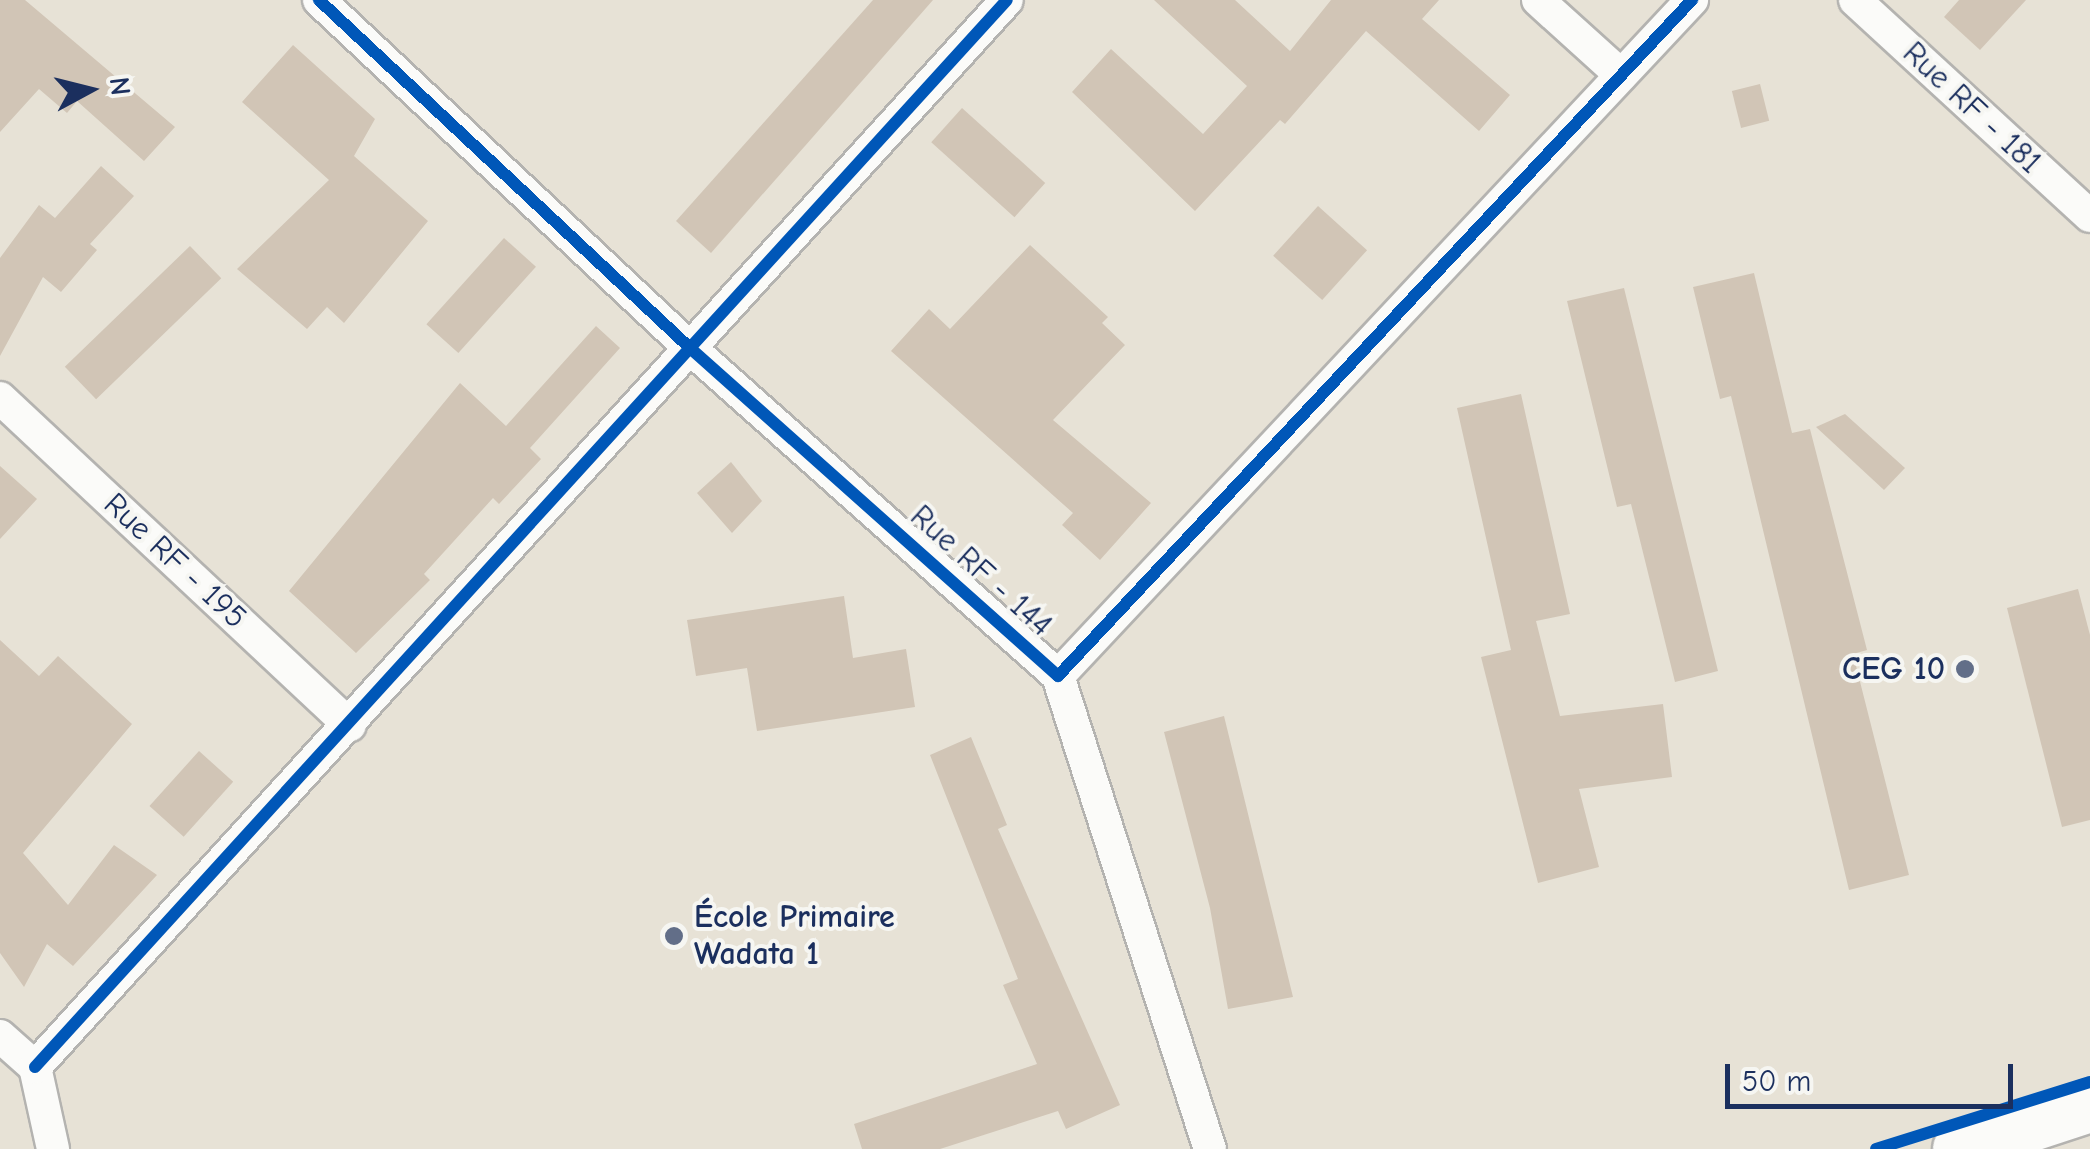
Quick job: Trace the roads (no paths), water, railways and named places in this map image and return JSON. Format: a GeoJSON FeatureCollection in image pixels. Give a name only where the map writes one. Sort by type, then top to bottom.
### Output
{"type":"FeatureCollection","features":[{"type":"Feature","properties":{"kind":"main road"},"geometry":{"type":"LineString","coordinates":[[1960,1149],[2090,1106]]}},
{"type":"Feature","properties":{"kind":"street","name":"Rue RF - 144"},"geometry":{"type":"LineString","coordinates":[[319,0],[690,348],[1058,676],[1692,0]]}},
{"type":"Feature","properties":{"kind":"street"},"geometry":{"type":"LineString","coordinates":[[36,1067],[1007,0]]}},
{"type":"Feature","properties":{"kind":"street"},"geometry":{"type":"LineString","coordinates":[[1538,0],[1621,75]]}},
{"type":"Feature","properties":{"kind":"street","name":"Rue RF - 181"},"geometry":{"type":"LineString","coordinates":[[1855,0],[2090,216]]}},
{"type":"Feature","properties":{"kind":"street","name":"Rue RF - 195"},"geometry":{"type":"LineString","coordinates":[[0,398],[350,725]]}},
{"type":"Feature","properties":{"kind":"street"},"geometry":{"type":"LineString","coordinates":[[1058,676],[1210,1149]]}},
{"type":"Feature","properties":{"kind":"street"},"geometry":{"type":"LineString","coordinates":[[0,1036],[36,1067],[54,1149]]}},
{"type":"Feature","properties":{"kind":"place","name":"CEG 10"},"geometry":{"type":"Point","coordinates":[1965,669]}},
{"type":"Feature","properties":{"kind":"place","name":"École Primaire Wadata 1"},"geometry":{"type":"Point","coordinates":[674,936]}}]}
